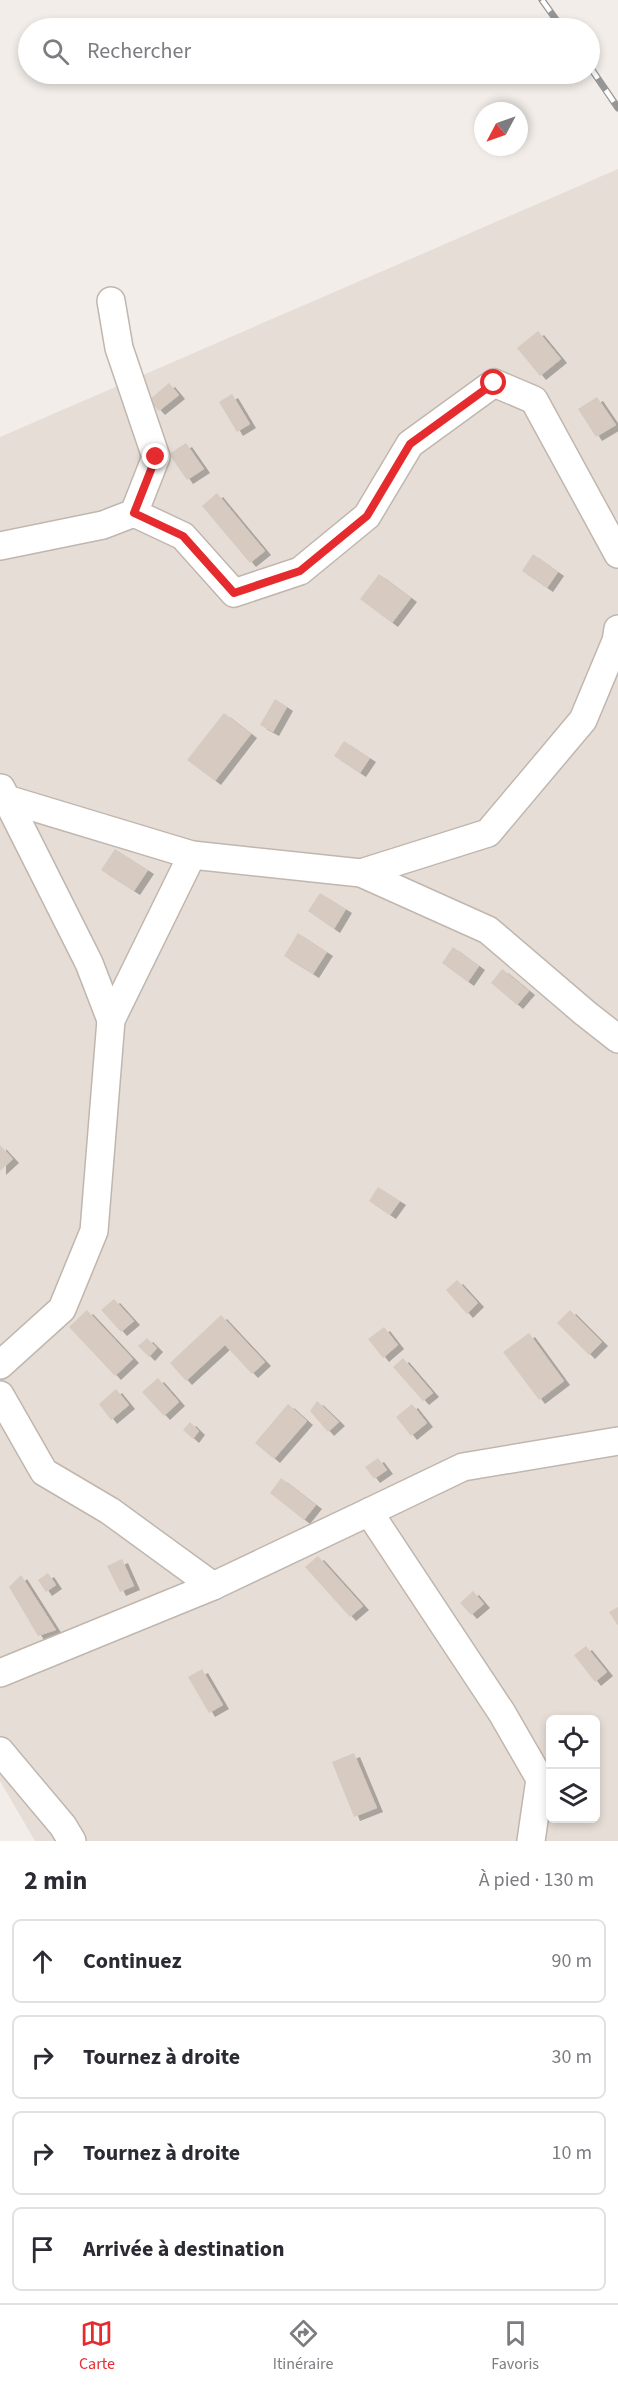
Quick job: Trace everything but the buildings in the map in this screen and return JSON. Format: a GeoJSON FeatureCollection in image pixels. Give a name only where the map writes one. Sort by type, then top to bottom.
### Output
{"type":"FeatureCollection","features":[{"type":"Feature","properties":{"kind":"street"},"geometry":{"type":"LineString","coordinates":[[111,302],[119,348],[156,457],[134,513]]}},
{"type":"Feature","properties":{"kind":"street"},"geometry":{"type":"LineString","coordinates":[[0,546],[103,525],[134,513],[183,536],[234,593],[300,571],[367,516],[410,444],[494,383],[534,400],[618,554]]}},
{"type":"Feature","properties":{"kind":"street"},"geometry":{"type":"LineString","coordinates":[[361,873],[488,833],[583,720],[616,641],[618,629]]}},
{"type":"Feature","properties":{"kind":"street"},"geometry":{"type":"LineString","coordinates":[[2,794],[192,855],[361,873],[488,930],[585,1014],[618,1039]]}},
{"type":"Feature","properties":{"kind":"street"},"geometry":{"type":"LineString","coordinates":[[2,794],[89,963],[111,1020]]}},
{"type":"Feature","properties":{"kind":"street"},"geometry":{"type":"LineString","coordinates":[[0,1365],[62,1309],[94,1231],[111,1020],[192,855]]}},
{"type":"Feature","properties":{"kind":"street"},"geometry":{"type":"LineString","coordinates":[[0,1395],[44,1472],[110,1511],[213,1586]]}},
{"type":"Feature","properties":{"kind":"street"},"geometry":{"type":"LineString","coordinates":[[0,1673],[213,1586],[463,1467],[618,1441]]}},
{"type":"Feature","properties":{"kind":"street"},"geometry":{"type":"LineString","coordinates":[[369,1512],[502,1713],[540,1779],[531,1841]]}},
{"type":"Feature","properties":{"kind":"street"},"geometry":{"type":"LineString","coordinates":[[0,1751],[63,1826],[72,1841]]}},
{"type":"Feature","properties":{"kind":"shaded area"},"geometry":{"type":"Polygon","coordinates":[[[618,169],[618,1841],[35,1841],[0,1781],[0,437],[618,169]]]}},
{"type":"Feature","properties":{"kind":"railway"},"geometry":{"type":"LineString","coordinates":[[542,0],[555,18]]}},
{"type":"Feature","properties":{"kind":"railway"},"geometry":{"type":"LineString","coordinates":[[600,82],[618,108]]}},
{"type":"Feature","properties":{"kind":"route"},"geometry":{"type":"LineString","coordinates":[[156,457],[134,513],[183,536],[234,593],[300,571],[367,516],[410,444],[494,383]]}}]}
